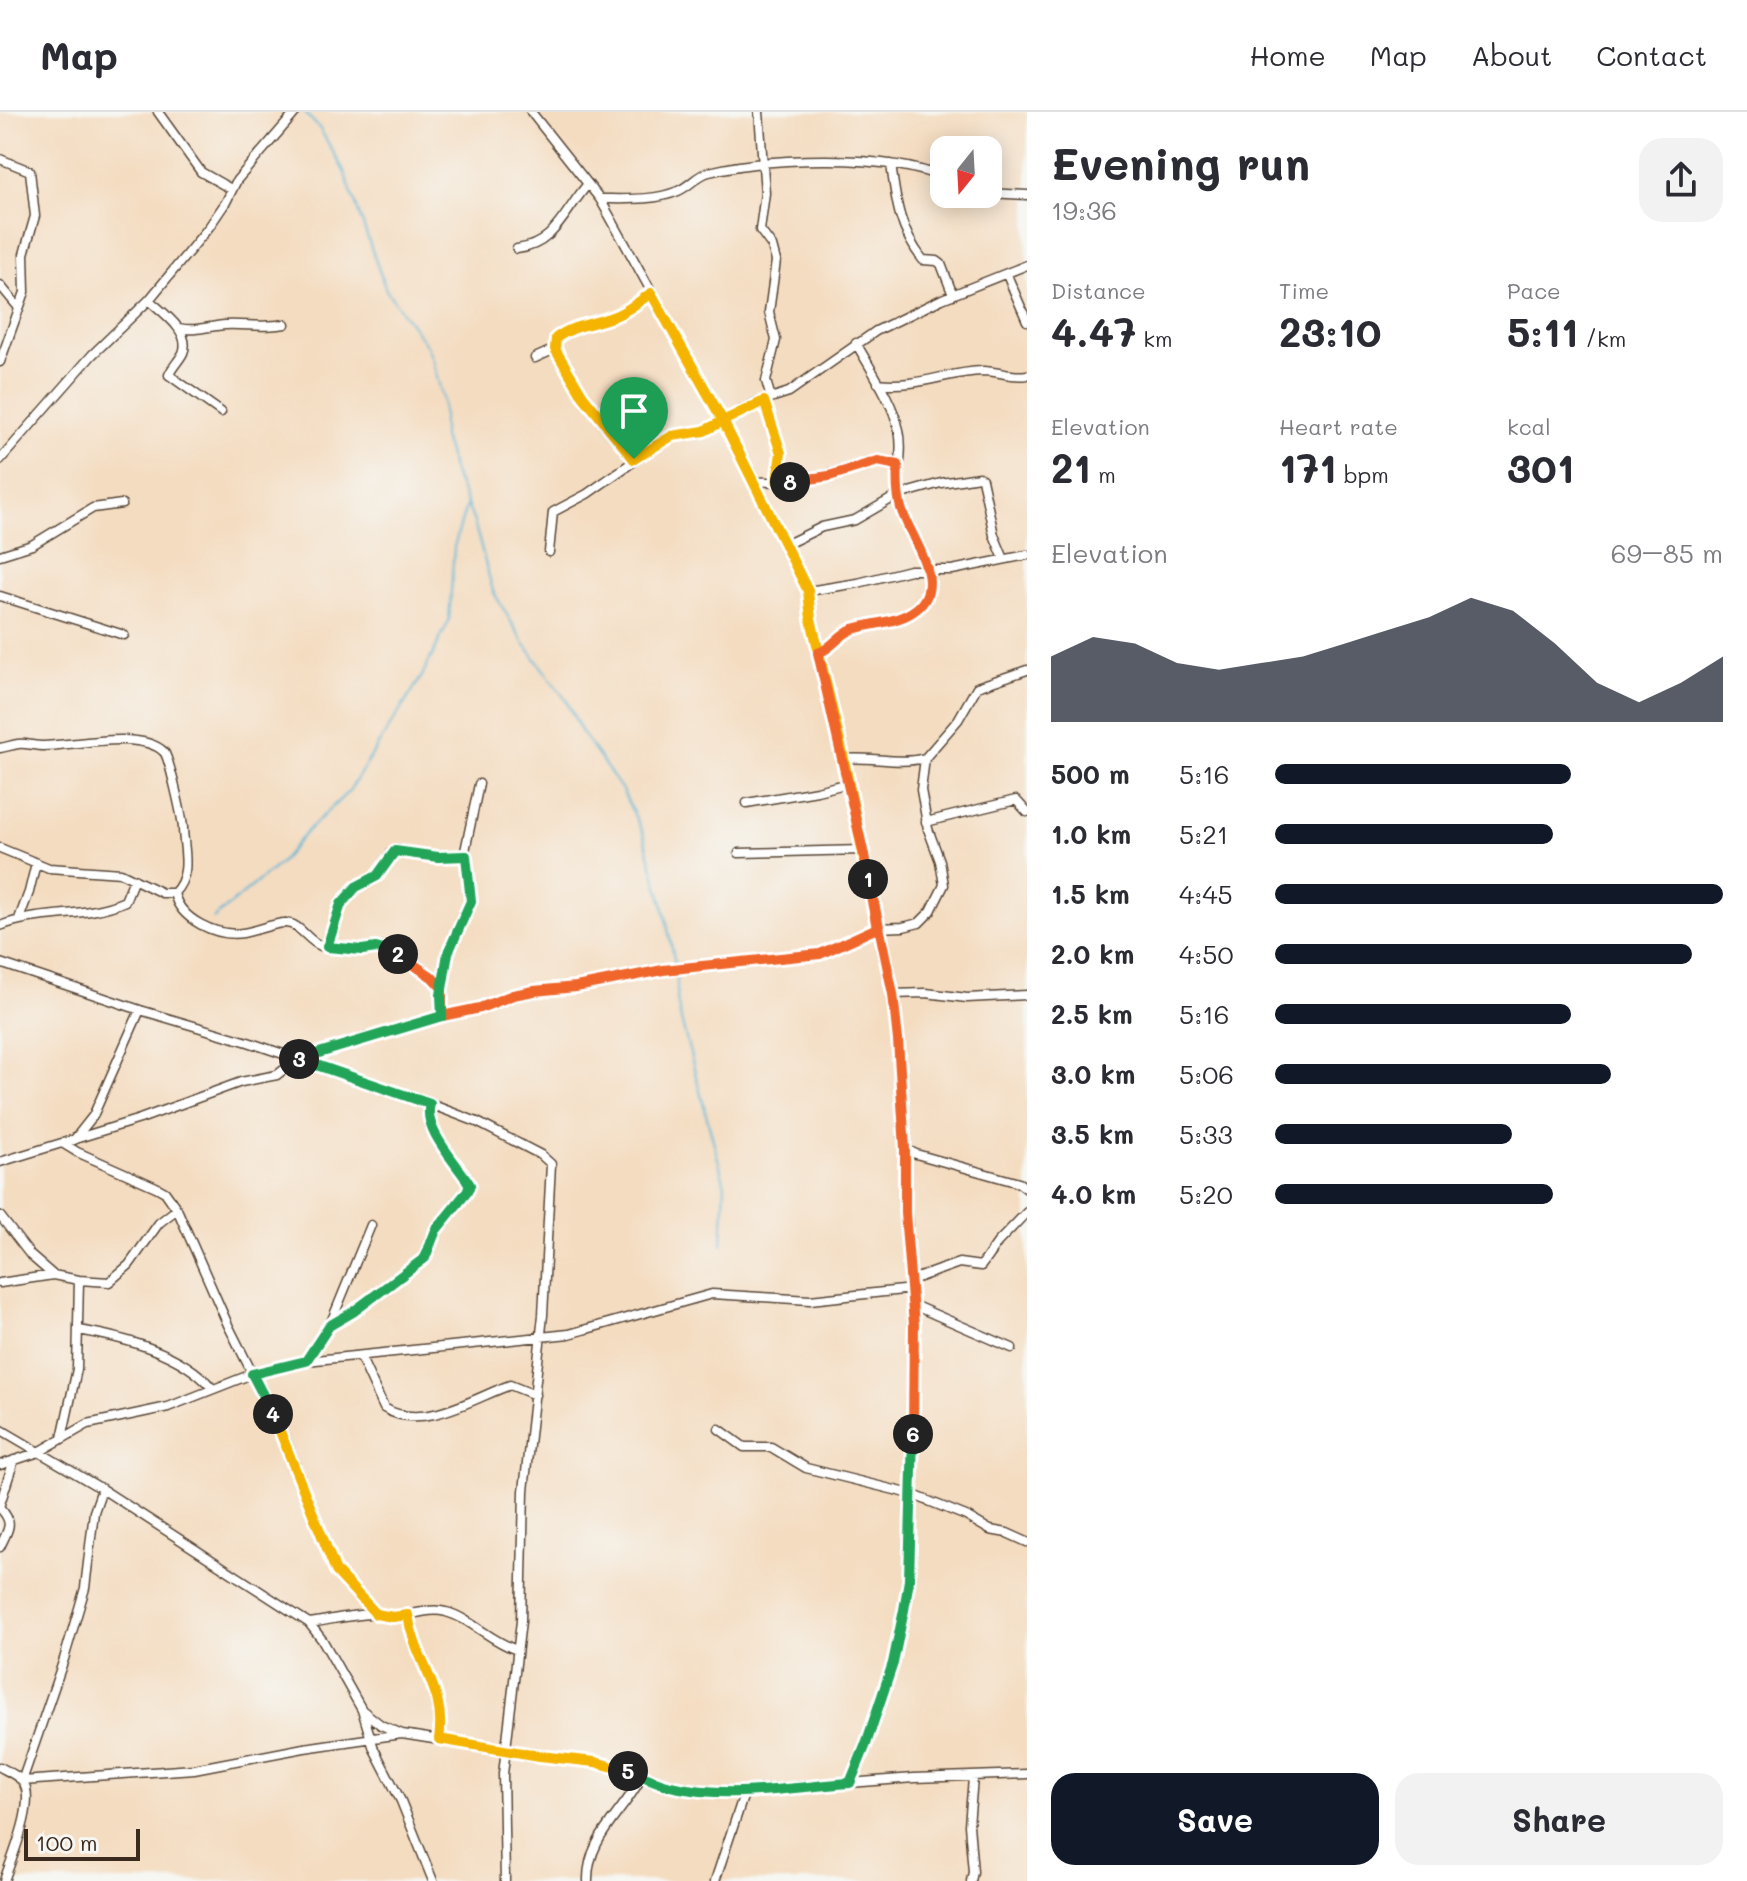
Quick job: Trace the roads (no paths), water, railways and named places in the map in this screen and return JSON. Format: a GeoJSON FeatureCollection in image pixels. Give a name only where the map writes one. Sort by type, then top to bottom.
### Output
{"type":"FeatureCollection","features":[{"type":"Feature","properties":{"kind":"street"},"geometry":{"type":"LineString","coordinates":[[158,112],[201,172],[231,189]]}},
{"type":"Feature","properties":{"kind":"street"},"geometry":{"type":"LineString","coordinates":[[0,460],[92,355],[149,300],[209,227],[231,189],[296,112]]}},
{"type":"Feature","properties":{"kind":"street"},"geometry":{"type":"LineString","coordinates":[[531,112],[600,199],[723,421],[808,591],[818,653],[844,759],[893,994],[913,1305],[909,1580],[893,1663],[850,1783]]}},
{"type":"Feature","properties":{"kind":"street"},"geometry":{"type":"LineString","coordinates":[[759,112],[765,193],[760,230],[772,246],[776,261],[769,312],[776,340],[766,381],[781,453],[777,481]]}},
{"type":"Feature","properties":{"kind":"street"},"geometry":{"type":"LineString","coordinates":[[0,159],[30,171],[35,205],[34,225],[24,254],[26,280],[0,362]]}},
{"type":"Feature","properties":{"kind":"street"},"geometry":{"type":"LineString","coordinates":[[600,199],[664,196],[709,172],[764,163],[852,160],[891,164],[930,174]]}},
{"type":"Feature","properties":{"kind":"street"},"geometry":{"type":"LineString","coordinates":[[891,164],[900,217],[908,240],[923,260],[941,264],[953,295]]}},
{"type":"Feature","properties":{"kind":"street"},"geometry":{"type":"LineString","coordinates":[[517,249],[530,247],[553,233],[588,184]]}},
{"type":"Feature","properties":{"kind":"street"},"geometry":{"type":"LineString","coordinates":[[1002,194],[1027,195]]}},
{"type":"Feature","properties":{"kind":"street"},"geometry":{"type":"LineString","coordinates":[[549,552],[553,512],[602,485],[634,459],[672,436],[704,431],[789,392],[856,343],[894,322],[1027,265]]}},
{"type":"Feature","properties":{"kind":"street"},"geometry":{"type":"LineString","coordinates":[[1007,275],[1027,321]]}},
{"type":"Feature","properties":{"kind":"street"},"geometry":{"type":"LineString","coordinates":[[0,285],[19,308]]}},
{"type":"Feature","properties":{"kind":"street"},"geometry":{"type":"LineString","coordinates":[[634,459],[583,396],[555,349],[555,342],[559,335],[615,316],[651,293]]}},
{"type":"Feature","properties":{"kind":"street"},"geometry":{"type":"LineString","coordinates":[[149,300],[179,328],[185,348],[169,375],[221,412]]}},
{"type":"Feature","properties":{"kind":"street"},"geometry":{"type":"LineString","coordinates":[[179,328],[197,330],[232,325],[263,328],[285,324]]}},
{"type":"Feature","properties":{"kind":"street"},"geometry":{"type":"LineString","coordinates":[[818,653],[827,650],[851,630],[880,624],[914,611],[929,593],[921,551],[902,513],[898,495],[899,430],[856,343]]}},
{"type":"Feature","properties":{"kind":"street"},"geometry":{"type":"LineString","coordinates":[[535,358],[555,349]]}},
{"type":"Feature","properties":{"kind":"street"},"geometry":{"type":"LineString","coordinates":[[878,383],[900,386],[980,372],[1016,377],[1027,375]]}},
{"type":"Feature","properties":{"kind":"street"},"geometry":{"type":"LineString","coordinates":[[753,482],[814,479],[878,461],[898,465]]}},
{"type":"Feature","properties":{"kind":"street"},"geometry":{"type":"LineString","coordinates":[[785,545],[822,527],[855,520],[898,495],[941,483],[981,477],[994,535],[1004,559]]}},
{"type":"Feature","properties":{"kind":"street"},"geometry":{"type":"LineString","coordinates":[[0,555],[32,545],[93,508],[122,504]]}},
{"type":"Feature","properties":{"kind":"street"},"geometry":{"type":"LineString","coordinates":[[808,591],[910,570],[952,570],[1027,555]]}},
{"type":"Feature","properties":{"kind":"street"},"geometry":{"type":"LineString","coordinates":[[0,596],[124,635]]}},
{"type":"Feature","properties":{"kind":"street"},"geometry":{"type":"LineString","coordinates":[[0,1162],[68,1142],[241,1082],[277,1075],[297,1059],[442,1016],[480,1008],[513,995],[576,987],[663,970],[820,954],[877,928],[919,923],[943,891],[940,861],[926,822],[921,790],[925,758],[958,720],[977,687],[1027,670]]}},
{"type":"Feature","properties":{"kind":"street"},"geometry":{"type":"LineString","coordinates":[[0,748],[20,744],[43,746],[115,741],[143,743],[162,750],[168,758],[172,783],[180,804],[188,861],[180,886],[174,893],[162,893],[121,873],[61,870],[0,848]]}},
{"type":"Feature","properties":{"kind":"street"},"geometry":{"type":"LineString","coordinates":[[844,759],[876,758],[904,762],[925,758]]}},
{"type":"Feature","properties":{"kind":"street"},"geometry":{"type":"LineString","coordinates":[[747,803],[849,783]]}},
{"type":"Feature","properties":{"kind":"street"},"geometry":{"type":"LineString","coordinates":[[442,1016],[442,988],[448,953],[471,901],[466,856],[479,784]]}},
{"type":"Feature","properties":{"kind":"street"},"geometry":{"type":"LineString","coordinates":[[926,822],[1016,800],[1027,812]]}},
{"type":"Feature","properties":{"kind":"street"},"geometry":{"type":"LineString","coordinates":[[327,947],[341,904],[356,887],[377,876],[391,853],[398,850],[438,857],[466,856]]}},
{"type":"Feature","properties":{"kind":"street"},"geometry":{"type":"LineString","coordinates":[[739,853],[863,850]]}},
{"type":"Feature","properties":{"kind":"street"},"geometry":{"type":"LineString","coordinates":[[19,919],[36,863]]}},
{"type":"Feature","properties":{"kind":"street"},"geometry":{"type":"LineString","coordinates":[[0,926],[19,919],[110,908],[125,901],[134,879]]}},
{"type":"Feature","properties":{"kind":"street"},"geometry":{"type":"LineString","coordinates":[[174,893],[189,919],[203,926],[237,934],[286,923],[315,943],[327,947],[376,948],[396,953],[432,977],[442,988]]}},
{"type":"Feature","properties":{"kind":"street"},"geometry":{"type":"LineString","coordinates":[[0,963],[430,1104],[477,1122],[541,1155],[551,1164],[546,1271],[524,1491],[523,1591],[505,1751],[505,1881]]}},
{"type":"Feature","properties":{"kind":"street"},"geometry":{"type":"LineString","coordinates":[[893,994],[926,993],[967,998],[1027,995]]}},
{"type":"Feature","properties":{"kind":"street"},"geometry":{"type":"LineString","coordinates":[[68,1142],[93,1116],[140,1010]]}},
{"type":"Feature","properties":{"kind":"street"},"geometry":{"type":"LineString","coordinates":[[329,1326],[353,1312],[425,1258],[436,1230],[470,1188],[434,1131],[428,1114],[430,1104]]}},
{"type":"Feature","properties":{"kind":"street"},"geometry":{"type":"LineString","coordinates":[[68,1142],[89,1158],[165,1192],[177,1209],[252,1374],[284,1436],[336,1571],[376,1614]]}},
{"type":"Feature","properties":{"kind":"street"},"geometry":{"type":"LineString","coordinates":[[905,1149],[1019,1183],[1027,1189]]}},
{"type":"Feature","properties":{"kind":"street"},"geometry":{"type":"LineString","coordinates":[[0,1283],[53,1275],[109,1282],[129,1265],[159,1223],[177,1209]]}},
{"type":"Feature","properties":{"kind":"street"},"geometry":{"type":"LineString","coordinates":[[0,1465],[39,1452],[88,1424],[168,1407],[252,1374],[306,1361],[539,1338],[612,1324],[712,1294],[810,1300],[911,1285],[959,1263],[981,1266],[998,1242],[1027,1212]]}},
{"type":"Feature","properties":{"kind":"street"},"geometry":{"type":"LineString","coordinates":[[0,1216],[31,1256],[53,1275]]}},
{"type":"Feature","properties":{"kind":"street"},"geometry":{"type":"LineString","coordinates":[[306,1361],[329,1326],[371,1225]]}},
{"type":"Feature","properties":{"kind":"street"},"geometry":{"type":"LineString","coordinates":[[62,1439],[77,1369],[79,1280]]}},
{"type":"Feature","properties":{"kind":"street"},"geometry":{"type":"LineString","coordinates":[[913,1305],[1012,1348]]}},
{"type":"Feature","properties":{"kind":"street"},"geometry":{"type":"LineString","coordinates":[[79,1330],[107,1335],[179,1362],[212,1388]]}},
{"type":"Feature","properties":{"kind":"street"},"geometry":{"type":"LineString","coordinates":[[360,1356],[384,1408],[399,1415],[444,1411],[510,1385],[535,1395]]}},
{"type":"Feature","properties":{"kind":"street"},"geometry":{"type":"LineString","coordinates":[[0,1429],[102,1489],[309,1623],[323,1641],[362,1710],[377,1756],[401,1801],[433,1881]]}},
{"type":"Feature","properties":{"kind":"street"},"geometry":{"type":"LineString","coordinates":[[719,1429],[744,1447],[771,1447],[806,1468],[911,1494],[966,1516],[990,1530],[1011,1534],[1027,1542]]}},
{"type":"Feature","properties":{"kind":"street"},"geometry":{"type":"LineString","coordinates":[[0,1547],[9,1522],[0,1506],[14,1460]]}},
{"type":"Feature","properties":{"kind":"street"},"geometry":{"type":"LineString","coordinates":[[22,1781],[85,1588],[94,1512],[102,1489]]}},
{"type":"Feature","properties":{"kind":"street"},"geometry":{"type":"LineString","coordinates":[[309,1623],[349,1615],[393,1617],[427,1610],[449,1613],[499,1644],[517,1650]]}},
{"type":"Feature","properties":{"kind":"street"},"geometry":{"type":"LineString","coordinates":[[408,1615],[414,1645],[439,1700],[439,1739]]}},
{"type":"Feature","properties":{"kind":"street"},"geometry":{"type":"LineString","coordinates":[[362,1710],[381,1725],[402,1734],[595,1762],[674,1787],[745,1791],[914,1778],[1027,1774]]}},
{"type":"Feature","properties":{"kind":"street"},"geometry":{"type":"LineString","coordinates":[[22,1781],[194,1769],[304,1748],[402,1734]]}},
{"type":"Feature","properties":{"kind":"street"},"geometry":{"type":"LineString","coordinates":[[0,1767],[22,1781],[29,1794],[4,1881]]}},
{"type":"Feature","properties":{"kind":"street"},"geometry":{"type":"LineString","coordinates":[[588,1881],[590,1858],[599,1837],[625,1805],[642,1776]]}},
{"type":"Feature","properties":{"kind":"street"},"geometry":{"type":"LineString","coordinates":[[971,1881],[969,1825],[973,1778]]}},
{"type":"Feature","properties":{"kind":"street"},"geometry":{"type":"LineString","coordinates":[[715,1881],[745,1791]]}},
{"type":"Feature","properties":{"kind":"waterway"},"geometry":{"type":"LineString","coordinates":[[305,113],[320,129],[344,171],[386,290],[427,346],[443,399],[443,437],[474,522],[493,591],[523,642],[566,700],[581,731],[622,790],[643,833],[663,904],[675,964]]}},
{"type":"Feature","properties":{"kind":"waterway"},"geometry":{"type":"LineString","coordinates":[[213,919],[280,863],[307,831],[349,791],[422,676],[449,621],[454,547],[466,506]]}},
{"type":"Feature","properties":{"kind":"waterway"},"geometry":{"type":"LineString","coordinates":[[677,975],[681,1020],[725,1185],[722,1245]]}}]}
